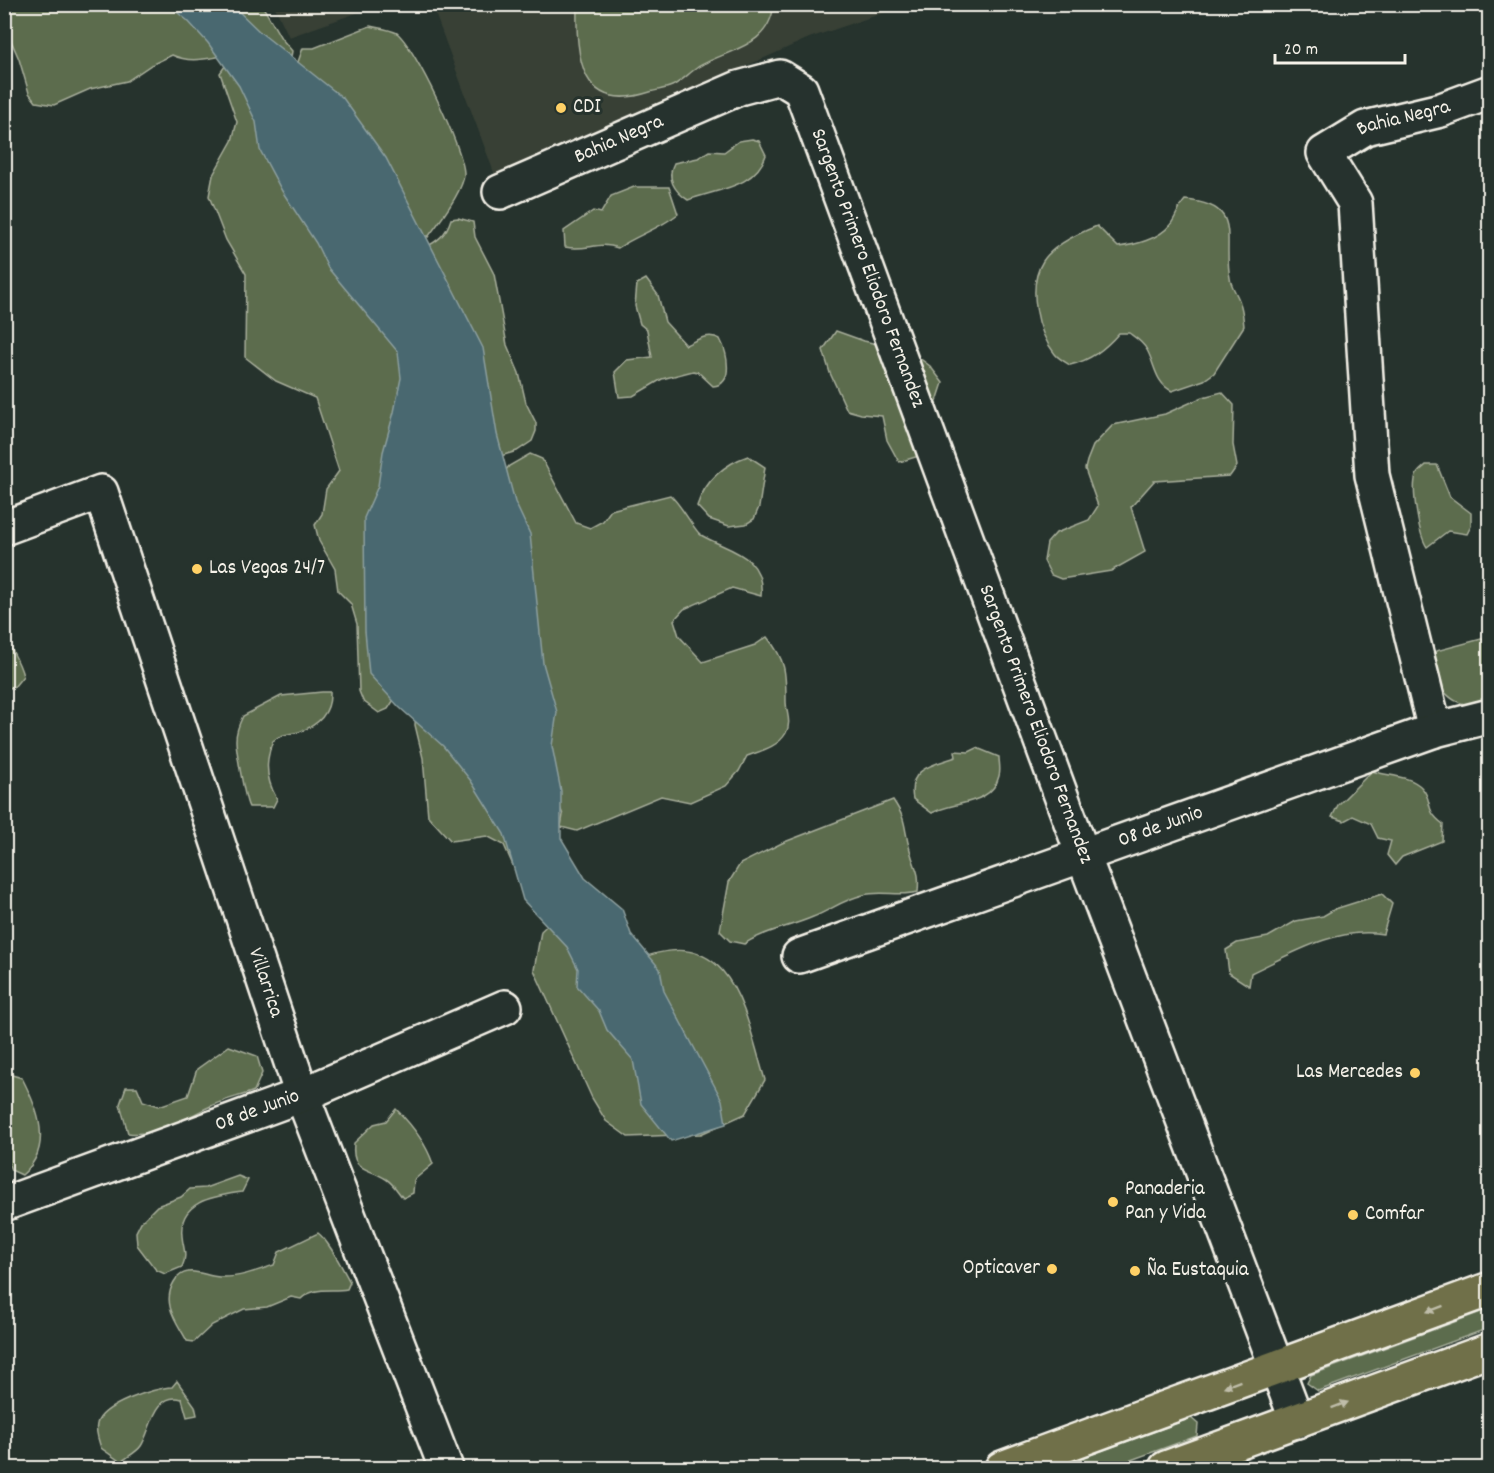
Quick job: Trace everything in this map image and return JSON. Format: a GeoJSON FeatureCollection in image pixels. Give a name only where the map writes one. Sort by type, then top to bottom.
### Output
{"type":"FeatureCollection","features":[{"type":"Feature","properties":{"kind":"highway"},"geometry":{"type":"LineString","coordinates":[[1002,1468],[1490,1288]]}},
{"type":"Feature","properties":{"kind":"highway"},"geometry":{"type":"LineString","coordinates":[[1166,1468],[1490,1350]]}},
{"type":"Feature","properties":{"kind":"street","name":"Sargento Primero Eliodoro Fernandez"},"geometry":{"type":"LineString","coordinates":[[739,88],[780,77],[801,90],[1083,855],[1275,1368],[1297,1421]]}},
{"type":"Feature","properties":{"kind":"street","name":"Bahia Negra"},"geometry":{"type":"LineString","coordinates":[[500,192],[739,88]]}},
{"type":"Feature","properties":{"kind":"street","name":"Bahia Negra"},"geometry":{"type":"LineString","coordinates":[[1435,730],[1372,475],[1355,203],[1324,153],[1365,128],[1441,110],[1490,92]]}},
{"type":"Feature","properties":{"kind":"street","name":"Villarrica"},"geometry":{"type":"LineString","coordinates":[[4,528],[101,492],[302,1095],[446,1468]]}},
{"type":"Feature","properties":{"kind":"street","name":"08 de Junio"},"geometry":{"type":"LineString","coordinates":[[799,956],[1435,730],[1490,716]]}},
{"type":"Feature","properties":{"kind":"street","name":"08 de Junio"},"geometry":{"type":"LineString","coordinates":[[4,1204],[302,1095],[506,1007]]}},
{"type":"Feature","properties":{"kind":"shaded area"},"geometry":{"type":"Polygon","coordinates":[[[274,5],[379,5],[289,37],[274,5]]]}},
{"type":"Feature","properties":{"kind":"shaded area","name":"CDI"},"geometry":{"type":"Polygon","coordinates":[[[432,5],[907,5],[809,38],[496,178],[432,5]]]}},
{"type":"Feature","properties":{"kind":"green space"},"geometry":{"type":"Polygon","coordinates":[[[577,4],[774,5],[764,31],[755,39],[698,67],[672,86],[627,97],[609,95],[596,88],[587,77],[578,44],[577,4]]]}},
{"type":"Feature","properties":{"kind":"green space"},"geometry":{"type":"Polygon","coordinates":[[[4,5],[185,5],[221,53],[217,57],[199,60],[188,60],[172,55],[151,65],[127,81],[90,89],[54,105],[36,102],[29,93],[19,59],[5,27],[4,5]]]}},
{"type":"Feature","properties":{"kind":"green space"},"geometry":{"type":"Polygon","coordinates":[[[219,5],[262,5],[281,38],[292,51],[290,63],[219,5]]]}},
{"type":"Feature","properties":{"kind":"green space"},"geometry":{"type":"Polygon","coordinates":[[[370,26],[397,33],[405,42],[426,77],[448,123],[462,162],[464,174],[460,189],[428,237],[411,228],[310,86],[298,62],[303,48],[314,48],[370,26]]]}},
{"type":"Feature","properties":{"kind":"green space"},"geometry":{"type":"Polygon","coordinates":[[[230,59],[403,292],[399,692],[388,709],[379,713],[363,701],[359,691],[357,624],[351,604],[338,591],[335,569],[319,541],[315,525],[322,514],[326,489],[339,471],[315,398],[276,381],[245,357],[246,274],[226,240],[209,196],[213,175],[232,141],[237,122],[220,73],[230,59]]]}},
{"type":"Feature","properties":{"kind":"green space"},"geometry":{"type":"Polygon","coordinates":[[[752,139],[759,141],[766,155],[761,166],[744,181],[688,200],[675,188],[671,179],[674,163],[698,158],[709,151],[724,152],[739,141],[752,139]]]}},
{"type":"Feature","properties":{"kind":"green space"},"geometry":{"type":"Polygon","coordinates":[[[634,187],[669,187],[678,214],[618,248],[605,245],[565,247],[564,231],[593,211],[601,213],[611,196],[634,187]]]}},
{"type":"Feature","properties":{"kind":"green space"},"geometry":{"type":"Polygon","coordinates":[[[1185,200],[1204,203],[1216,209],[1223,216],[1227,226],[1231,281],[1242,312],[1244,326],[1214,373],[1204,380],[1172,391],[1162,383],[1145,347],[1129,333],[1119,333],[1097,353],[1078,363],[1070,365],[1058,357],[1043,334],[1036,309],[1036,283],[1043,261],[1067,240],[1097,226],[1118,247],[1132,245],[1160,234],[1170,225],[1185,200]]]}},
{"type":"Feature","properties":{"kind":"green space"},"geometry":{"type":"Polygon","coordinates":[[[458,218],[473,222],[475,237],[494,274],[507,345],[519,373],[526,403],[536,423],[532,441],[517,451],[491,459],[424,248],[441,237],[451,219],[458,218]]]}},
{"type":"Feature","properties":{"kind":"green space"},"geometry":{"type":"Polygon","coordinates":[[[646,279],[658,295],[665,322],[686,345],[711,336],[720,339],[727,359],[727,374],[720,384],[713,386],[698,372],[693,371],[662,379],[633,396],[619,397],[615,372],[627,360],[652,357],[647,330],[640,324],[635,306],[637,284],[646,279]]]}},
{"type":"Feature","properties":{"kind":"green space"},"geometry":{"type":"Polygon","coordinates":[[[836,331],[864,341],[911,352],[930,366],[943,383],[919,456],[899,462],[887,440],[882,416],[847,410],[830,373],[823,350],[836,331]]]}},
{"type":"Feature","properties":{"kind":"green space"},"geometry":{"type":"Polygon","coordinates":[[[1222,392],[1234,405],[1233,445],[1237,466],[1230,476],[1154,481],[1131,507],[1145,552],[1111,571],[1061,579],[1051,575],[1044,561],[1047,543],[1056,533],[1089,520],[1098,506],[1085,469],[1093,446],[1113,425],[1165,414],[1203,397],[1222,392]]]}},
{"type":"Feature","properties":{"kind":"green space"},"geometry":{"type":"Polygon","coordinates":[[[530,454],[542,459],[576,523],[590,528],[603,521],[611,510],[670,495],[698,533],[743,556],[757,571],[761,582],[761,596],[732,588],[684,609],[674,620],[679,636],[703,662],[755,645],[767,637],[784,667],[788,729],[783,738],[774,745],[747,756],[739,771],[726,786],[690,802],[661,796],[577,831],[561,827],[563,815],[544,763],[500,478],[509,466],[530,454]]]}},
{"type":"Feature","properties":{"kind":"green space"},"geometry":{"type":"Polygon","coordinates":[[[748,456],[765,467],[759,507],[754,519],[746,524],[729,526],[709,519],[697,506],[705,489],[723,469],[748,456]]]}},
{"type":"Feature","properties":{"kind":"green space"},"geometry":{"type":"Polygon","coordinates":[[[1426,465],[1437,465],[1450,497],[1471,513],[1471,526],[1467,534],[1448,531],[1427,547],[1419,523],[1414,491],[1416,476],[1426,465]]]}},
{"type":"Feature","properties":{"kind":"green space"},"geometry":{"type":"Polygon","coordinates":[[[5,636],[23,676],[15,686],[5,690],[5,636]]]}},
{"type":"Feature","properties":{"kind":"green space"},"geometry":{"type":"Polygon","coordinates":[[[1489,637],[1489,706],[1469,705],[1455,701],[1443,691],[1431,675],[1436,651],[1489,637]]]}},
{"type":"Feature","properties":{"kind":"green space"},"geometry":{"type":"Polygon","coordinates":[[[460,664],[519,879],[504,845],[487,836],[451,841],[428,816],[423,758],[415,725],[417,695],[460,664]]]}},
{"type":"Feature","properties":{"kind":"green space"},"geometry":{"type":"Polygon","coordinates":[[[330,692],[330,699],[326,712],[318,722],[299,732],[282,736],[272,743],[268,759],[268,775],[277,799],[273,807],[249,807],[236,740],[243,716],[281,696],[330,692]]]}},
{"type":"Feature","properties":{"kind":"green space"},"geometry":{"type":"Polygon","coordinates":[[[977,748],[999,757],[999,776],[989,793],[932,813],[913,799],[914,780],[924,769],[956,757],[955,751],[969,752],[977,748]]]}},
{"type":"Feature","properties":{"kind":"green space"},"geometry":{"type":"Polygon","coordinates":[[[1372,771],[1405,778],[1422,788],[1428,797],[1433,814],[1443,824],[1442,841],[1402,857],[1395,865],[1387,855],[1391,841],[1378,838],[1371,824],[1353,816],[1344,821],[1332,817],[1338,805],[1372,771]]]}},
{"type":"Feature","properties":{"kind":"green space"},"geometry":{"type":"Polygon","coordinates":[[[893,800],[903,819],[918,874],[918,892],[870,894],[856,897],[813,917],[761,935],[744,944],[730,941],[720,931],[729,882],[740,864],[782,843],[893,800]]]}},
{"type":"Feature","properties":{"kind":"green space"},"geometry":{"type":"Polygon","coordinates":[[[1382,894],[1392,904],[1383,934],[1349,934],[1315,943],[1251,973],[1249,986],[1229,973],[1226,950],[1237,943],[1268,937],[1296,921],[1323,916],[1335,909],[1382,894]]]}},
{"type":"Feature","properties":{"kind":"green space"},"geometry":{"type":"Polygon","coordinates":[[[566,907],[634,961],[667,951],[692,952],[713,961],[728,978],[740,1000],[765,1080],[745,1114],[701,1134],[628,1137],[606,1121],[592,1098],[534,970],[541,931],[566,907]]]}},
{"type":"Feature","properties":{"kind":"green space"},"geometry":{"type":"Polygon","coordinates":[[[229,1046],[257,1056],[262,1073],[254,1091],[218,1103],[161,1129],[128,1133],[120,1104],[126,1087],[137,1087],[143,1101],[159,1106],[188,1096],[197,1069],[229,1046]]]}},
{"type":"Feature","properties":{"kind":"green space"},"geometry":{"type":"Polygon","coordinates":[[[12,1075],[22,1078],[33,1102],[40,1128],[38,1153],[22,1175],[11,1170],[4,1136],[4,1108],[12,1075]]]}},
{"type":"Feature","properties":{"kind":"green space"},"geometry":{"type":"Polygon","coordinates":[[[396,1109],[418,1135],[433,1164],[414,1180],[413,1193],[403,1198],[389,1181],[358,1164],[354,1152],[354,1143],[374,1124],[386,1121],[396,1109]]]}},
{"type":"Feature","properties":{"kind":"green space"},"geometry":{"type":"Polygon","coordinates":[[[238,1176],[248,1180],[242,1192],[211,1198],[192,1207],[186,1214],[182,1224],[185,1255],[182,1267],[165,1274],[156,1270],[137,1245],[136,1232],[141,1222],[157,1206],[181,1197],[190,1189],[205,1188],[238,1176]]]}},
{"type":"Feature","properties":{"kind":"green space"},"geometry":{"type":"Polygon","coordinates":[[[318,1233],[331,1248],[350,1282],[347,1289],[311,1292],[301,1299],[291,1297],[267,1307],[244,1309],[212,1325],[194,1342],[187,1341],[172,1313],[169,1298],[174,1282],[180,1276],[192,1272],[227,1277],[254,1272],[274,1265],[279,1252],[318,1233]]]}},
{"type":"Feature","properties":{"kind":"green space"},"geometry":{"type":"Polygon","coordinates":[[[1489,1309],[1489,1328],[1318,1391],[1307,1383],[1311,1375],[1489,1309]]]}},
{"type":"Feature","properties":{"kind":"green space"},"geometry":{"type":"Polygon","coordinates":[[[177,1381],[195,1406],[197,1415],[187,1417],[182,1399],[173,1398],[159,1406],[139,1448],[121,1462],[101,1448],[97,1424],[108,1410],[141,1394],[172,1387],[177,1381]]]}},
{"type":"Feature","properties":{"kind":"green space"},"geometry":{"type":"Polygon","coordinates":[[[1191,1418],[1198,1424],[1197,1436],[1109,1468],[1054,1468],[1191,1418]]]}},
{"type":"Feature","properties":{"kind":"water"},"geometry":{"type":"Polygon","coordinates":[[[168,5],[232,5],[260,32],[343,98],[386,158],[483,348],[497,434],[515,502],[530,534],[543,663],[557,712],[552,746],[561,791],[561,838],[585,878],[622,909],[631,934],[660,969],[664,991],[722,1100],[726,1124],[671,1141],[641,1104],[633,1060],[607,1030],[599,1011],[577,986],[578,969],[567,947],[523,900],[504,834],[471,781],[443,746],[399,707],[369,674],[365,631],[364,518],[378,486],[383,452],[401,378],[398,352],[328,268],[316,243],[282,191],[260,150],[256,122],[239,86],[208,43],[188,21],[168,5]]]}},
{"type":"Feature","properties":{"kind":"place","name":"CDI"},"geometry":{"type":"Point","coordinates":[561,108]}},
{"type":"Feature","properties":{"kind":"place","name":"Las Vegas 24/7"},"geometry":{"type":"Point","coordinates":[197,569]}},
{"type":"Feature","properties":{"kind":"place","name":"Las Mercedes"},"geometry":{"type":"Point","coordinates":[1415,1073]}},
{"type":"Feature","properties":{"kind":"place","name":"Panaderia Pan y Vida"},"geometry":{"type":"Point","coordinates":[1113,1202]}},
{"type":"Feature","properties":{"kind":"place","name":"Comfar"},"geometry":{"type":"Point","coordinates":[1353,1215]}},
{"type":"Feature","properties":{"kind":"place","name":"Opticaver"},"geometry":{"type":"Point","coordinates":[1052,1269]}},
{"type":"Feature","properties":{"kind":"place","name":"Ña Eustaquia"},"geometry":{"type":"Point","coordinates":[1135,1271]}}]}
